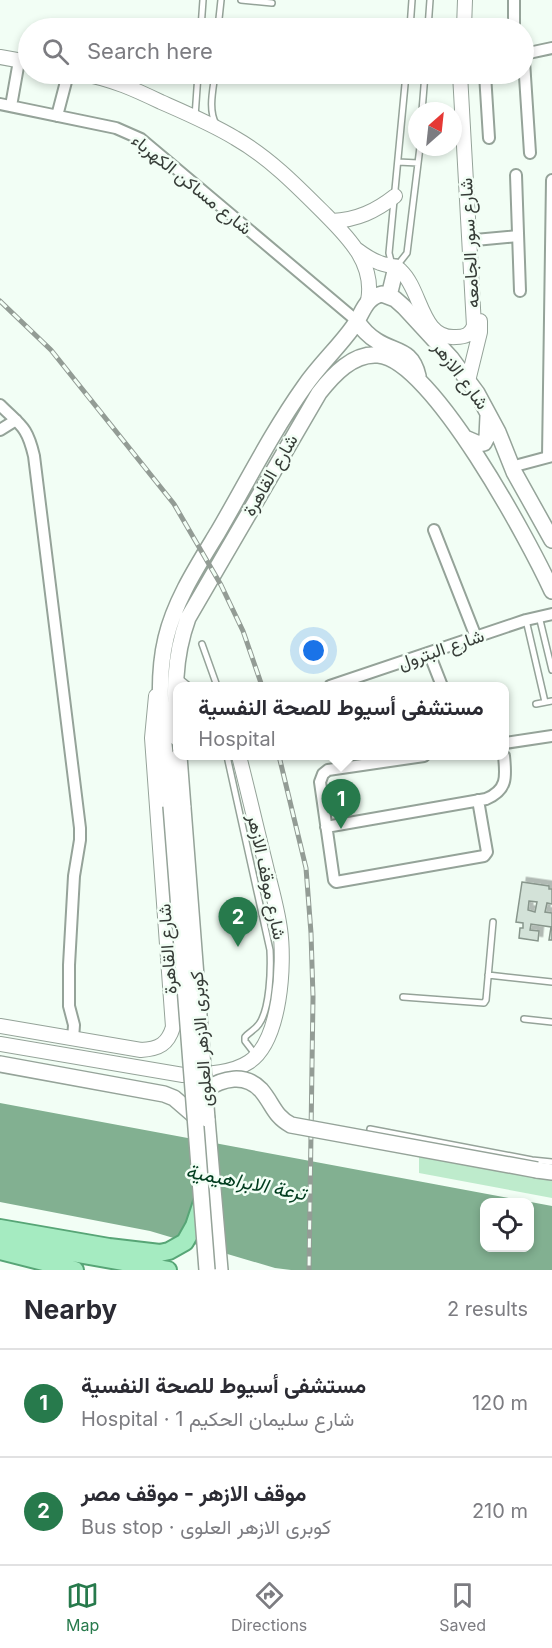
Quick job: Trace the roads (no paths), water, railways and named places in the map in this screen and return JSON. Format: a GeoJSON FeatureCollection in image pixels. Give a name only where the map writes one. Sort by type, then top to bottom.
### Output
{"type":"FeatureCollection","features":[{"type":"Feature","properties":{"kind":"main road"},"geometry":{"type":"LineString","coordinates":[[396,267],[389,296],[382,294],[368,301],[357,321],[370,337],[409,357],[416,367],[418,379]]}},
{"type":"Feature","properties":{"kind":"main road","name":"شارع الازهر"},"geometry":{"type":"LineString","coordinates":[[389,296],[404,307],[451,358],[468,381],[488,411],[511,466],[552,540]]}},
{"type":"Feature","properties":{"kind":"main road","name":"شارع القاهرة"},"geometry":{"type":"LineString","coordinates":[[177,807],[159,685],[166,636],[182,597],[297,396],[357,321]]}},
{"type":"Feature","properties":{"kind":"main road","name":"شارع القاهرة"},"geometry":{"type":"LineString","coordinates":[[179,682],[180,639],[188,618],[309,409],[328,381],[356,359],[379,355],[397,362],[418,379]]}},
{"type":"Feature","properties":{"kind":"main road","name":"شارع الازهر"},"geometry":{"type":"LineString","coordinates":[[418,379],[465,438],[498,491],[552,591]]}},
{"type":"Feature","properties":{"kind":"main road"},"geometry":{"type":"LineString","coordinates":[[465,438],[479,444],[484,443],[488,431],[488,411]]}},
{"type":"Feature","properties":{"kind":"main road"},"geometry":{"type":"LineString","coordinates":[[498,491],[501,479],[500,468],[503,465],[511,466]]}},
{"type":"Feature","properties":{"kind":"main road"},"geometry":{"type":"LineString","coordinates":[[177,807],[179,760]]}},
{"type":"Feature","properties":{"kind":"main road","name":"كوبرى الازهر العلوى"},"geometry":{"type":"LineString","coordinates":[[177,807],[206,1090],[220,1270]]}},
{"type":"Feature","properties":{"kind":"main road","name":"كوبرى الازهر العلوى"},"geometry":{"type":"LineString","coordinates":[[177,807],[207,1270]]}},
{"type":"Feature","properties":{"kind":"main road"},"geometry":{"type":"LineString","coordinates":[[0,1064],[164,1094],[174,1098],[196,1117]]}},
{"type":"Feature","properties":{"kind":"main road"},"geometry":{"type":"LineString","coordinates":[[206,1090],[227,1079],[238,1079],[260,1089],[276,1115],[291,1125],[544,1171]]}},
{"type":"Feature","properties":{"kind":"main road"},"geometry":{"type":"LineString","coordinates":[[0,1228],[109,1247],[160,1253],[177,1247],[190,1234],[202,1202]]}},
{"type":"Feature","properties":{"kind":"main road"},"geometry":{"type":"LineString","coordinates":[[0,1240],[168,1270]]}},
{"type":"Feature","properties":{"kind":"main road"},"geometry":{"type":"LineString","coordinates":[[0,1251],[75,1270]]}},
{"type":"Feature","properties":{"kind":"main road"},"geometry":{"type":"LineString","coordinates":[[0,1262],[32,1270]]}},
{"type":"Feature","properties":{"kind":"street"},"geometry":{"type":"LineString","coordinates":[[464,18],[465,0]]}},
{"type":"Feature","properties":{"kind":"street"},"geometry":{"type":"LineString","coordinates":[[514,0],[514,18]]}},
{"type":"Feature","properties":{"kind":"street"},"geometry":{"type":"LineString","coordinates":[[534,52],[552,48]]}},
{"type":"Feature","properties":{"kind":"street"},"geometry":{"type":"LineString","coordinates":[[0,57],[18,61]]}},
{"type":"Feature","properties":{"kind":"street"},"geometry":{"type":"LineString","coordinates":[[6,105],[18,76]]}},
{"type":"Feature","properties":{"kind":"street"},"geometry":{"type":"LineString","coordinates":[[57,116],[65,84]]}},
{"type":"Feature","properties":{"kind":"street"},"geometry":{"type":"LineString","coordinates":[[123,84],[195,117],[273,165],[332,221],[363,259],[369,274],[368,301]]}},
{"type":"Feature","properties":{"kind":"street","name":"شارع سور الجامعه"},"geometry":{"type":"LineString","coordinates":[[396,267],[407,278],[428,322],[438,334],[447,338],[465,337],[471,332],[474,326],[462,84]]}},
{"type":"Feature","properties":{"kind":"street","name":"شارع سور الجامعه"},"geometry":{"type":"LineString","coordinates":[[463,84],[480,332],[468,381]]}},
{"type":"Feature","properties":{"kind":"street"},"geometry":{"type":"LineString","coordinates":[[486,84],[489,138]]}},
{"type":"Feature","properties":{"kind":"street"},"geometry":{"type":"LineString","coordinates":[[526,84],[530,153]]}},
{"type":"Feature","properties":{"kind":"street","name":"شارع مساكن الكهرباء"},"geometry":{"type":"LineString","coordinates":[[6,105],[116,128],[141,139],[357,321]]}},
{"type":"Feature","properties":{"kind":"street"},"geometry":{"type":"LineString","coordinates":[[516,175],[520,291]]}},
{"type":"Feature","properties":{"kind":"street"},"geometry":{"type":"LineString","coordinates":[[511,466],[550,457],[552,180]]}},
{"type":"Feature","properties":{"kind":"street"},"geometry":{"type":"LineString","coordinates":[[332,221],[351,219],[369,213],[395,196]]}},
{"type":"Feature","properties":{"kind":"street"},"geometry":{"type":"LineString","coordinates":[[475,240],[518,236]]}},
{"type":"Feature","properties":{"kind":"street"},"geometry":{"type":"LineString","coordinates":[[356,249],[378,262],[396,267]]}},
{"type":"Feature","properties":{"kind":"street"},"geometry":{"type":"LineString","coordinates":[[0,405],[23,425],[34,456],[80,828],[74,876],[69,965],[69,1006],[74,1025],[74,1039]]}},
{"type":"Feature","properties":{"kind":"street"},"geometry":{"type":"LineString","coordinates":[[0,430],[16,420]]}},
{"type":"Feature","properties":{"kind":"street"},"geometry":{"type":"LineString","coordinates":[[434,530],[476,637]]}},
{"type":"Feature","properties":{"kind":"street","name":"شارع البترول"},"geometry":{"type":"LineString","coordinates":[[345,682],[526,620],[552,614]]}},
{"type":"Feature","properties":{"kind":"street"},"geometry":{"type":"LineString","coordinates":[[429,653],[440,682]]}},
{"type":"Feature","properties":{"kind":"street","name":"شارع القاهرة"},"geometry":{"type":"LineString","coordinates":[[0,1026],[141,1050],[153,1050],[164,1044],[170,1037],[173,1027],[152,738],[154,709],[159,685]]}},
{"type":"Feature","properties":{"kind":"street"},"geometry":{"type":"LineString","coordinates":[[509,742],[552,736]]}},
{"type":"Feature","properties":{"kind":"street","name":"شارع موقف الازهر"},"geometry":{"type":"LineString","coordinates":[[240,760],[247,816],[277,911],[275,935],[281,962],[275,1015],[268,1036],[256,1055]]}},
{"type":"Feature","properties":{"kind":"street"},"geometry":{"type":"LineString","coordinates":[[397,760],[328,770],[323,774],[320,782],[326,827],[334,880],[338,883],[485,855],[487,852],[478,800]]}},
{"type":"Feature","properties":{"kind":"street"},"geometry":{"type":"LineString","coordinates":[[326,827],[494,796],[502,788],[506,773],[504,760]]}},
{"type":"Feature","properties":{"kind":"street"},"geometry":{"type":"LineString","coordinates":[[0,1044],[183,1075],[241,1066],[251,1061],[256,1055]]}},
{"type":"Feature","properties":{"kind":"lane"},"geometry":{"type":"LineString","coordinates":[[202,18],[203,0]]}},
{"type":"Feature","properties":{"kind":"lane"},"geometry":{"type":"LineString","coordinates":[[219,18],[221,0]]}},
{"type":"Feature","properties":{"kind":"lane"},"geometry":{"type":"LineString","coordinates":[[241,0],[272,3]]}},
{"type":"Feature","properties":{"kind":"lane"},"geometry":{"type":"LineString","coordinates":[[411,18],[412,0]]}},
{"type":"Feature","properties":{"kind":"lane"},"geometry":{"type":"LineString","coordinates":[[429,18],[430,0]]}},
{"type":"Feature","properties":{"kind":"lane"},"geometry":{"type":"LineString","coordinates":[[195,117],[197,84]]}},
{"type":"Feature","properties":{"kind":"lane"},"geometry":{"type":"LineString","coordinates":[[214,84],[212,118],[226,134]]}},
{"type":"Feature","properties":{"kind":"lane"},"geometry":{"type":"LineString","coordinates":[[405,84],[389,253],[396,267],[407,254],[419,156]]}},
{"type":"Feature","properties":{"kind":"lane"},"geometry":{"type":"LineString","coordinates":[[423,102],[424,84]]}},
{"type":"Feature","properties":{"kind":"lane"},"geometry":{"type":"LineString","coordinates":[[398,162],[418,163]]}},
{"type":"Feature","properties":{"kind":"lane"},"geometry":{"type":"LineString","coordinates":[[539,616],[552,670]]}},
{"type":"Feature","properties":{"kind":"lane"},"geometry":{"type":"LineString","coordinates":[[526,620],[549,702],[536,704]]}},
{"type":"Feature","properties":{"kind":"lane"},"geometry":{"type":"LineString","coordinates":[[202,644],[215,682]]}},
{"type":"Feature","properties":{"kind":"lane"},"geometry":{"type":"LineString","coordinates":[[228,760],[247,816]]}},
{"type":"Feature","properties":{"kind":"lane"},"geometry":{"type":"LineString","coordinates":[[403,997],[482,1004],[486,1000],[493,922]]}},
{"type":"Feature","properties":{"kind":"lane"},"geometry":{"type":"LineString","coordinates":[[256,1055],[245,1037],[259,1024],[264,1012],[275,935]]}},
{"type":"Feature","properties":{"kind":"lane"},"geometry":{"type":"LineString","coordinates":[[488,975],[552,982]]}},
{"type":"Feature","properties":{"kind":"lane"},"geometry":{"type":"LineString","coordinates":[[524,1019],[552,1022]]}},
{"type":"Feature","properties":{"kind":"lane"},"geometry":{"type":"LineString","coordinates":[[370,1129],[552,1162]]}},
{"type":"Feature","properties":{"kind":"water","name":"ترعة الابراهيمية"},"geometry":{"type":"Polygon","coordinates":[[[0,1103],[509,1198],[480,1198],[480,1252],[534,1252],[534,1203],[552,1206],[552,1270],[291,1270],[275,1268],[150,1231],[0,1202],[0,1103]]]}},
{"type":"Feature","properties":{"kind":"railway"},"geometry":{"type":"LineString","coordinates":[[0,301],[51,350],[174,504],[221,585],[243,631],[261,682]]}},
{"type":"Feature","properties":{"kind":"railway"},"geometry":{"type":"LineString","coordinates":[[280,760],[306,868],[311,933],[313,997],[309,1270]]}},
{"type":"Feature","properties":{"kind":"place","name":"مستشفى أسيوط للصحة النفسية"},"geometry":{"type":"Point","coordinates":[341,829]}},
{"type":"Feature","properties":{"kind":"place","name":"موقف الازهر - موقف مصر"},"geometry":{"type":"Point","coordinates":[238,947]}}]}
